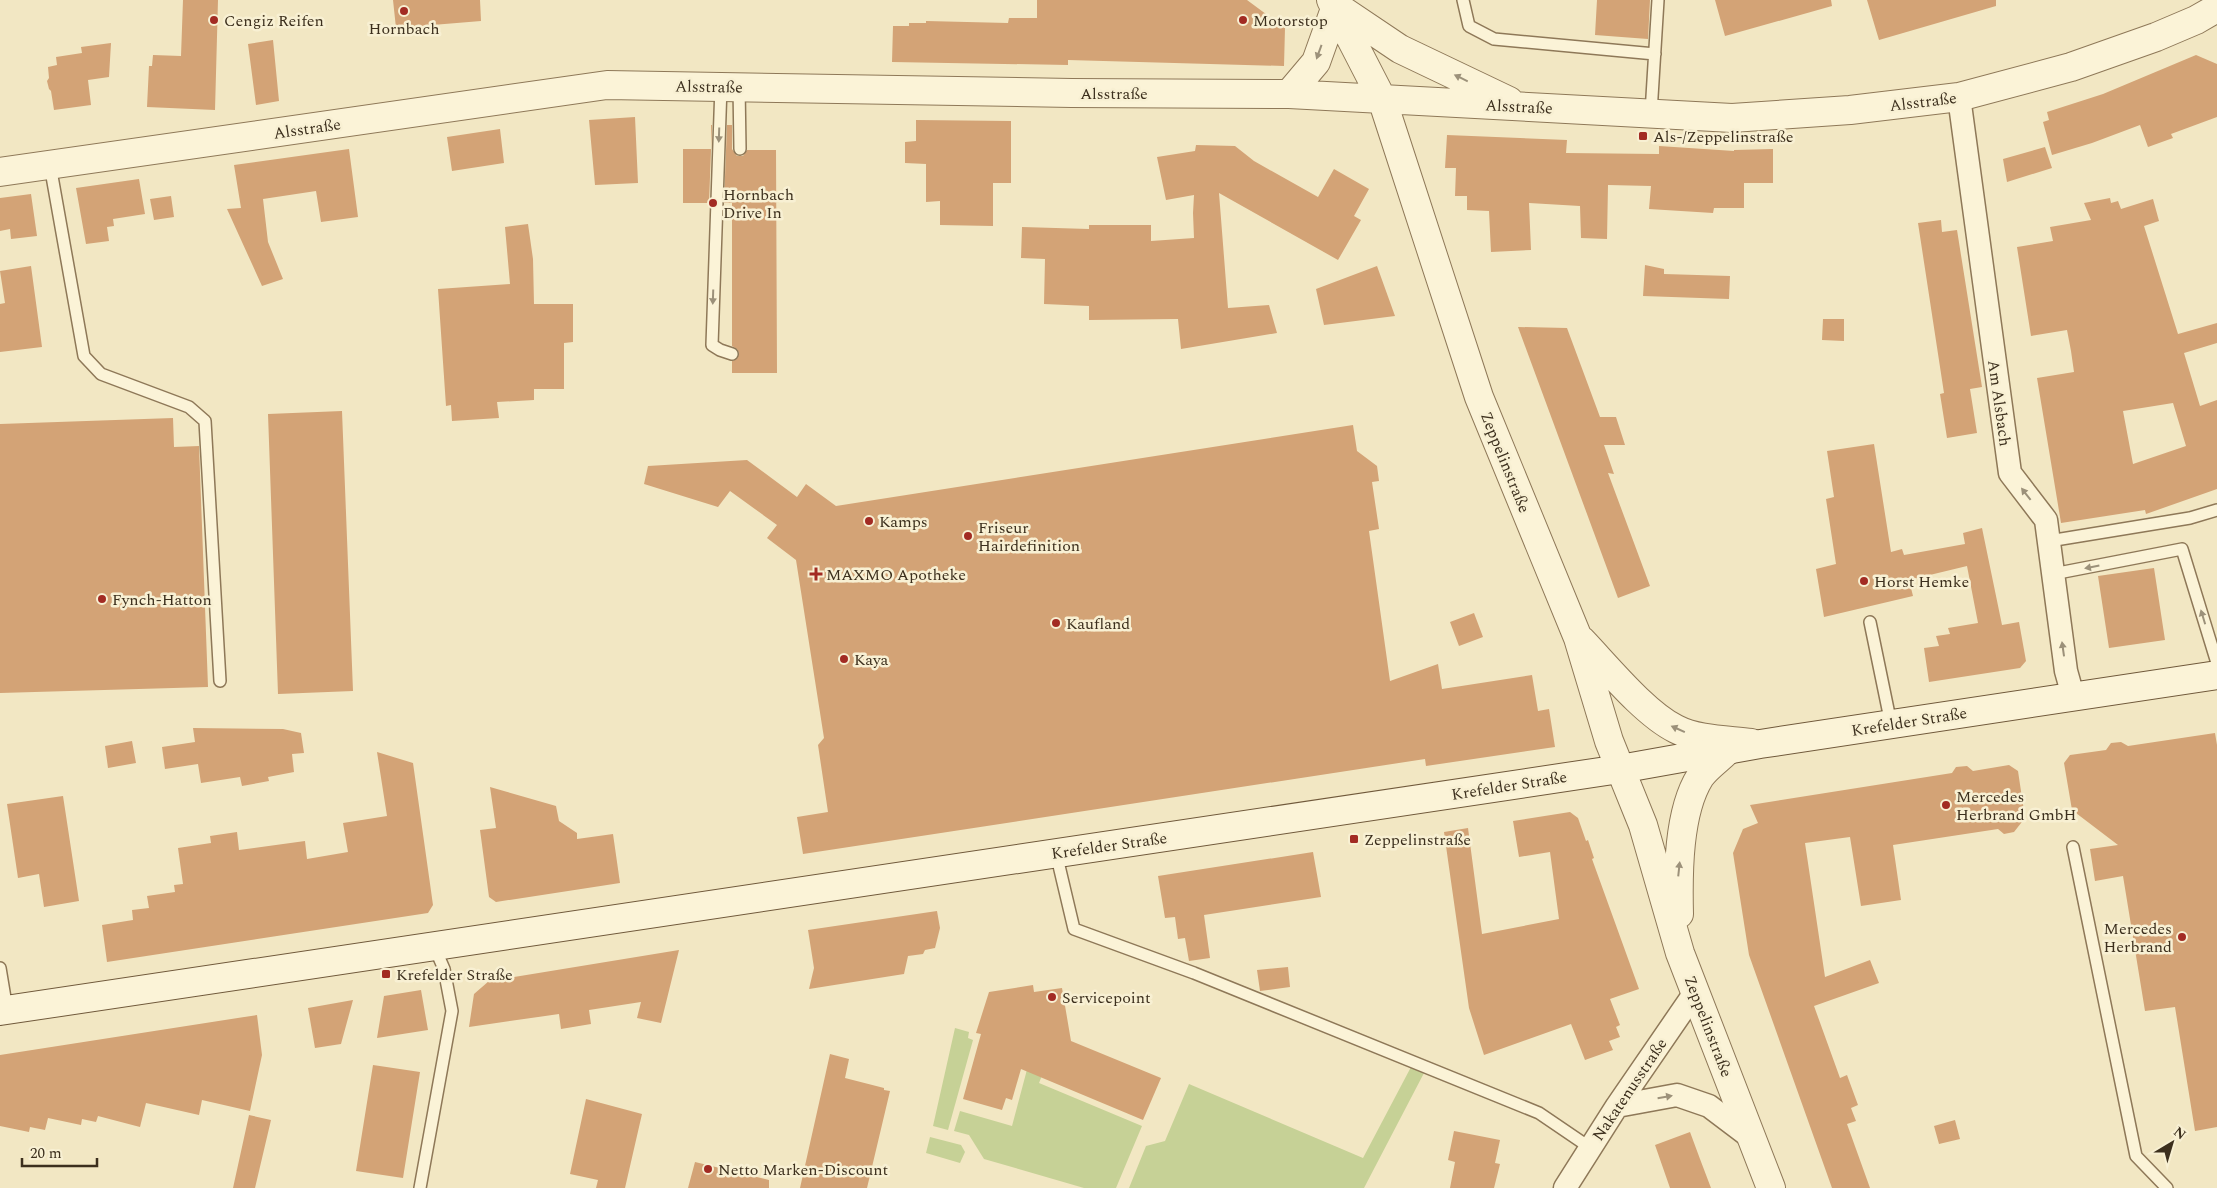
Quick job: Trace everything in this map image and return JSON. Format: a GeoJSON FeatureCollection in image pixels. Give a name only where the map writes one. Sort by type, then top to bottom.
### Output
{"type":"FeatureCollection","features":[{"type":"Feature","properties":{"kind":"street"},"geometry":{"type":"LineString","coordinates":[[1289,94],[1316,62],[1334,3],[1400,49],[1520,106]]}},
{"type":"Feature","properties":{"kind":"street","name":"Zeppelinstraße"},"geometry":{"type":"LineString","coordinates":[[1334,3],[1382,99],[1479,397],[1578,638],[1609,741],[1644,825],[1680,953],[1771,1188]]}},
{"type":"Feature","properties":{"kind":"street","name":"Alsstraße"},"geometry":{"type":"LineString","coordinates":[[0,172],[607,85],[1063,93],[1289,94],[1732,118],[1850,110],[1960,97],[2071,67],[2156,37],[2196,20],[2217,8]]}},
{"type":"Feature","properties":{"kind":"street","name":"Am Alsbach"},"geometry":{"type":"LineString","coordinates":[[1960,97],[2010,473],[2046,520],[2066,671],[2073,696]]}},
{"type":"Feature","properties":{"kind":"street"},"geometry":{"type":"LineString","coordinates":[[1578,638],[1652,714],[1676,730],[1701,737],[1760,744]]}},
{"type":"Feature","properties":{"kind":"street","name":"Krefelder Straße"},"geometry":{"type":"LineString","coordinates":[[3,1010],[1620,769],[1760,744],[2217,675]]}},
{"type":"Feature","properties":{"kind":"street"},"geometry":{"type":"LineString","coordinates":[[1680,953],[1678,878],[1682,834],[1692,795],[1701,776],[1728,750]]}},
{"type":"Feature","properties":{"kind":"street","name":"Nakatenusstraße"},"geometry":{"type":"LineString","coordinates":[[1565,1188],[1589,1147],[1696,992]]}},
{"type":"Feature","properties":{"kind":"street"},"geometry":{"type":"LineString","coordinates":[[1617,1106],[1677,1095],[1709,1106],[1754,1140]]}},
{"type":"Feature","properties":{"kind":"lane"},"geometry":{"type":"LineString","coordinates":[[1463,0],[1470,26],[1494,38],[1655,54]]}},
{"type":"Feature","properties":{"kind":"lane"},"geometry":{"type":"LineString","coordinates":[[1651,113],[1658,0]]}},
{"type":"Feature","properties":{"kind":"lane"},"geometry":{"type":"LineString","coordinates":[[730,86],[740,149]]}},
{"type":"Feature","properties":{"kind":"lane"},"geometry":{"type":"LineString","coordinates":[[730,86],[712,345],[732,354]]}},
{"type":"Feature","properties":{"kind":"lane"},"geometry":{"type":"LineString","coordinates":[[50,165],[84,356],[101,374],[189,407],[205,421],[220,680]]}},
{"type":"Feature","properties":{"kind":"lane"},"geometry":{"type":"LineString","coordinates":[[2049,541],[2190,518],[2217,510]]}},
{"type":"Feature","properties":{"kind":"lane"},"geometry":{"type":"LineString","coordinates":[[2053,574],[2182,549],[2217,663]]}},
{"type":"Feature","properties":{"kind":"lane"},"geometry":{"type":"LineString","coordinates":[[1870,622],[1891,724]]}},
{"type":"Feature","properties":{"kind":"lane"},"geometry":{"type":"LineString","coordinates":[[2073,847],[2136,1156],[2167,1188]]}},
{"type":"Feature","properties":{"kind":"lane"},"geometry":{"type":"LineString","coordinates":[[1056,853],[1074,928],[1194,973],[1539,1113],[1589,1147]]}},
{"type":"Feature","properties":{"kind":"lane"},"geometry":{"type":"LineString","coordinates":[[420,1188],[452,1011],[444,969],[433,945]]}},
{"type":"Feature","properties":{"kind":"lane"},"geometry":{"type":"LineString","coordinates":[[0,968],[3,1010]]}},
{"type":"Feature","properties":{"kind":"green space"},"geometry":{"type":"Polygon","coordinates":[[[955,1028],[969,1032],[968,1038],[973,1040],[948,1130],[933,1126],[955,1028]]]}},
{"type":"Feature","properties":{"kind":"green space"},"geometry":{"type":"Polygon","coordinates":[[[1029,1062],[1045,1068],[1039,1083],[1142,1126],[1116,1188],[1084,1188],[984,1159],[969,1135],[954,1131],[960,1111],[1012,1126],[1029,1062]]]}},
{"type":"Feature","properties":{"kind":"green space"},"geometry":{"type":"Polygon","coordinates":[[[1411,1067],[1424,1073],[1364,1188],[1129,1188],[1146,1146],[1165,1141],[1189,1084],[1363,1158],[1411,1067]]]}},
{"type":"Feature","properties":{"kind":"green space"},"geometry":{"type":"Polygon","coordinates":[[[930,1137],[961,1145],[965,1152],[960,1163],[926,1153],[930,1137]]]}},
{"type":"Feature","properties":{"kind":"building"},"geometry":{"type":"Polygon","coordinates":[[[183,0],[218,0],[215,110],[147,107],[149,66],[152,66],[153,55],[181,56],[183,0]]]}},
{"type":"Feature","properties":{"kind":"building"},"geometry":{"type":"Polygon","coordinates":[[[393,0],[480,0],[481,21],[396,28],[393,0]]]}},
{"type":"Feature","properties":{"kind":"building"},"geometry":{"type":"Polygon","coordinates":[[[1037,0],[1247,0],[1285,28],[1284,66],[1068,60],[1068,65],[892,62],[893,26],[909,26],[909,23],[926,23],[926,21],[1008,23],[1009,18],[1037,18],[1037,0]]]}},
{"type":"Feature","properties":{"kind":"building"},"geometry":{"type":"Polygon","coordinates":[[[1597,0],[1650,0],[1648,39],[1595,35],[1597,0]]]}},
{"type":"Feature","properties":{"kind":"building"},"geometry":{"type":"Polygon","coordinates":[[[1715,0],[1831,0],[1832,6],[1725,36],[1715,0]]]}},
{"type":"Feature","properties":{"kind":"building"},"geometry":{"type":"Polygon","coordinates":[[[1867,0],[1996,0],[1996,6],[1879,40],[1867,0]]]}},
{"type":"Feature","properties":{"kind":"building"},"geometry":{"type":"Polygon","coordinates":[[[273,40],[279,101],[256,105],[248,44],[273,40]]]}},
{"type":"Feature","properties":{"kind":"building"},"geometry":{"type":"Polygon","coordinates":[[[111,43],[109,77],[88,80],[91,105],[54,110],[51,91],[47,81],[49,78],[48,67],[57,65],[56,57],[82,53],[81,47],[111,43]]]}},
{"type":"Feature","properties":{"kind":"building"},"geometry":{"type":"Polygon","coordinates":[[[2196,55],[2217,64],[2217,117],[2171,134],[2173,138],[2148,147],[2140,125],[2092,143],[2052,155],[2043,122],[2049,120],[2047,112],[2103,94],[2196,55]]]}},
{"type":"Feature","properties":{"kind":"building"},"geometry":{"type":"Polygon","coordinates":[[[635,117],[638,183],[595,185],[589,120],[635,117]]]}},
{"type":"Feature","properties":{"kind":"building"},"geometry":{"type":"Polygon","coordinates":[[[916,120],[1011,121],[1011,183],[993,183],[993,226],[940,225],[940,201],[926,202],[926,164],[905,163],[905,142],[916,141],[916,120]]]}},
{"type":"Feature","properties":{"kind":"building"},"geometry":{"type":"Polygon","coordinates":[[[712,125],[709,203],[683,203],[683,149],[711,149],[712,125]]]}},
{"type":"Feature","properties":{"kind":"building"},"geometry":{"type":"Polygon","coordinates":[[[727,125],[732,125],[732,149],[737,156],[743,156],[747,150],[776,150],[777,373],[732,373],[732,361],[737,359],[739,353],[732,346],[732,203],[724,203],[727,125]]]}},
{"type":"Feature","properties":{"kind":"building"},"geometry":{"type":"Polygon","coordinates":[[[500,129],[504,163],[452,171],[447,137],[500,129]]]}},
{"type":"Feature","properties":{"kind":"building"},"geometry":{"type":"Polygon","coordinates":[[[1447,135],[1567,140],[1566,153],[1659,154],[1659,146],[1734,151],[1773,149],[1773,183],[1744,183],[1744,208],[1714,208],[1713,213],[1649,209],[1651,186],[1608,185],[1607,239],[1581,238],[1580,206],[1529,203],[1531,250],[1491,252],[1489,211],[1467,210],[1467,196],[1455,196],[1456,168],[1445,168],[1447,135]]]}},
{"type":"Feature","properties":{"kind":"building"},"geometry":{"type":"Polygon","coordinates":[[[1196,145],[1235,146],[1254,161],[1318,197],[1334,169],[1369,189],[1354,216],[1361,220],[1338,260],[1219,193],[1228,308],[1269,305],[1277,333],[1181,349],[1178,319],[1089,320],[1089,306],[1044,304],[1045,259],[1021,258],[1022,227],[1089,229],[1089,225],[1151,225],[1151,241],[1194,238],[1194,195],[1166,200],[1157,157],[1195,151],[1196,145]]]}},
{"type":"Feature","properties":{"kind":"building"},"geometry":{"type":"Polygon","coordinates":[[[2045,147],[2052,168],[2007,182],[2003,159],[2045,147]]]}},
{"type":"Feature","properties":{"kind":"building"},"geometry":{"type":"Polygon","coordinates":[[[349,149],[358,217],[321,222],[316,191],[263,199],[268,242],[283,279],[262,286],[227,209],[241,208],[234,165],[349,149]]]}},
{"type":"Feature","properties":{"kind":"building"},"geometry":{"type":"Polygon","coordinates":[[[139,179],[145,214],[113,219],[114,226],[107,227],[109,241],[86,244],[76,188],[139,179]]]}},
{"type":"Feature","properties":{"kind":"building"},"geometry":{"type":"Polygon","coordinates":[[[31,194],[37,236],[11,239],[10,229],[0,231],[0,198],[31,194]]]}},
{"type":"Feature","properties":{"kind":"building"},"geometry":{"type":"Polygon","coordinates":[[[171,196],[174,217],[154,220],[150,199],[171,196]]]}},
{"type":"Feature","properties":{"kind":"building"},"geometry":{"type":"Polygon","coordinates":[[[2110,198],[2111,203],[2118,201],[2121,209],[2153,199],[2159,221],[2144,226],[2178,334],[2217,323],[2217,343],[2184,353],[2200,406],[2217,400],[2217,489],[2146,514],[2145,510],[2061,523],[2037,378],[2074,372],[2071,351],[2067,330],[2031,336],[2017,247],[2053,241],[2050,227],[2091,220],[2084,203],[2110,198]],[[2173,403],[2123,411],[2133,464],[2186,446],[2173,403]]]}},
{"type":"Feature","properties":{"kind":"building"},"geometry":{"type":"Polygon","coordinates":[[[1941,220],[1942,232],[1957,230],[1982,387],[1970,389],[1977,433],[1947,438],[1940,394],[1944,393],[1918,223],[1941,220]]]}},
{"type":"Feature","properties":{"kind":"building"},"geometry":{"type":"Polygon","coordinates":[[[528,224],[533,259],[534,304],[573,304],[573,342],[564,343],[564,389],[534,389],[534,400],[497,402],[499,418],[452,421],[451,405],[446,406],[438,289],[510,284],[505,227],[528,224]]]}},
{"type":"Feature","properties":{"kind":"building"},"geometry":{"type":"Polygon","coordinates":[[[1645,265],[1664,269],[1664,274],[1730,276],[1729,299],[1643,296],[1645,265]]]}},
{"type":"Feature","properties":{"kind":"building"},"geometry":{"type":"Polygon","coordinates":[[[31,266],[42,347],[0,352],[0,304],[5,303],[0,271],[31,266]]]}},
{"type":"Feature","properties":{"kind":"building"},"geometry":{"type":"Polygon","coordinates":[[[1377,266],[1395,316],[1324,325],[1316,289],[1377,266]]]}},
{"type":"Feature","properties":{"kind":"building"},"geometry":{"type":"Polygon","coordinates":[[[1823,319],[1844,319],[1844,341],[1822,340],[1823,319]]]}},
{"type":"Feature","properties":{"kind":"building"},"geometry":{"type":"Polygon","coordinates":[[[1518,327],[1567,328],[1600,417],[1616,417],[1625,445],[1604,445],[1614,474],[1608,473],[1650,586],[1618,598],[1518,327]]]}},
{"type":"Feature","properties":{"kind":"building"},"geometry":{"type":"Polygon","coordinates":[[[342,411],[353,691],[278,694],[268,414],[342,411]]]}},
{"type":"Feature","properties":{"kind":"building","name":"Fynch-Hatton"},"geometry":{"type":"Polygon","coordinates":[[[173,418],[174,447],[199,446],[208,687],[0,693],[0,424],[173,418]]]}},
{"type":"Feature","properties":{"kind":"building","name":"Kaufland"},"geometry":{"type":"Polygon","coordinates":[[[1353,425],[1357,451],[1377,466],[1379,481],[1372,482],[1379,529],[1369,531],[1390,681],[1438,664],[1442,689],[1532,675],[1538,711],[1549,709],[1555,747],[1426,766],[1425,759],[803,854],[797,817],[828,812],[818,745],[824,738],[796,560],[767,538],[777,525],[730,491],[718,507],[644,484],[648,466],[747,460],[797,497],[806,484],[836,506],[1353,425]]]}},
{"type":"Feature","properties":{"kind":"building"},"geometry":{"type":"Polygon","coordinates":[[[1874,444],[1891,552],[1902,549],[1904,555],[1965,544],[1963,533],[1982,528],[2002,625],[2019,622],[2026,661],[2020,668],[1929,682],[1924,648],[1939,646],[1936,636],[1950,634],[1948,628],[1978,623],[1967,566],[1909,580],[1913,596],[1824,617],[1816,569],[1836,564],[1826,499],[1834,497],[1827,451],[1874,444]]]}},
{"type":"Feature","properties":{"kind":"building"},"geometry":{"type":"Polygon","coordinates":[[[2154,568],[2165,640],[2109,648],[2098,576],[2154,568]]]}},
{"type":"Feature","properties":{"kind":"building"},"geometry":{"type":"Polygon","coordinates":[[[1474,613],[1483,637],[1459,646],[1450,622],[1474,613]]]}},
{"type":"Feature","properties":{"kind":"building"},"geometry":{"type":"Polygon","coordinates":[[[193,728],[283,729],[301,733],[304,753],[292,754],[294,772],[268,777],[269,781],[242,786],[240,777],[201,783],[198,764],[165,769],[162,747],[195,742],[193,728]]]}},
{"type":"Feature","properties":{"kind":"building"},"geometry":{"type":"Polygon","coordinates":[[[2215,733],[2217,745],[2217,1127],[2195,1131],[2175,1007],[2145,1011],[2123,876],[2095,881],[2090,849],[2118,845],[2072,810],[2064,763],[2070,755],[2106,750],[2111,743],[2121,742],[2128,746],[2215,733]]]}},
{"type":"Feature","properties":{"kind":"building"},"geometry":{"type":"Polygon","coordinates":[[[132,741],[136,763],[108,768],[105,746],[132,741]]]}},
{"type":"Feature","properties":{"kind":"building"},"geometry":{"type":"Polygon","coordinates":[[[377,752],[413,763],[433,905],[428,913],[107,962],[102,925],[133,920],[132,910],[149,908],[147,896],[175,892],[174,885],[183,884],[178,848],[211,843],[210,836],[237,832],[239,850],[305,841],[307,859],[348,852],[343,823],[387,816],[377,752]]]}},
{"type":"Feature","properties":{"kind":"building"},"geometry":{"type":"Polygon","coordinates":[[[2009,765],[2018,771],[2025,818],[2014,832],[2004,834],[1998,829],[1893,845],[1901,900],[1861,906],[1850,837],[1805,843],[1825,977],[1870,960],[1879,983],[1814,1006],[1840,1078],[1847,1075],[1858,1105],[1851,1108],[1856,1121],[1847,1124],[1870,1188],[1832,1188],[1749,955],[1733,853],[1743,829],[1758,823],[1750,805],[1952,773],[1956,767],[1967,766],[1973,771],[2009,765]]]}},
{"type":"Feature","properties":{"kind":"building"},"geometry":{"type":"Polygon","coordinates":[[[490,787],[556,806],[559,821],[577,833],[577,839],[613,834],[620,883],[496,902],[489,897],[480,830],[496,828],[490,787]]]}},
{"type":"Feature","properties":{"kind":"building"},"geometry":{"type":"Polygon","coordinates":[[[63,796],[79,901],[44,907],[39,874],[18,878],[7,804],[63,796]]]}},
{"type":"Feature","properties":{"kind":"building"},"geometry":{"type":"Polygon","coordinates":[[[1570,812],[1578,818],[1586,841],[1588,840],[1594,858],[1592,859],[1639,989],[1610,999],[1620,1025],[1616,1027],[1620,1037],[1609,1041],[1613,1050],[1585,1060],[1571,1024],[1484,1055],[1469,1008],[1444,832],[1468,828],[1482,934],[1559,919],[1550,852],[1519,857],[1513,821],[1570,812]]]}},
{"type":"Feature","properties":{"kind":"building"},"geometry":{"type":"Polygon","coordinates":[[[1313,852],[1321,897],[1204,915],[1210,958],[1189,961],[1185,938],[1178,939],[1175,917],[1165,918],[1158,876],[1313,852]]]}},
{"type":"Feature","properties":{"kind":"building"},"geometry":{"type":"Polygon","coordinates":[[[937,911],[940,928],[935,948],[925,950],[923,954],[908,956],[904,974],[809,989],[814,968],[808,930],[937,911]]]}},
{"type":"Feature","properties":{"kind":"building"},"geometry":{"type":"Polygon","coordinates":[[[679,950],[661,1023],[637,1018],[641,1002],[589,1010],[591,1024],[561,1029],[559,1014],[469,1027],[474,994],[489,981],[679,950]]]}},
{"type":"Feature","properties":{"kind":"building"},"geometry":{"type":"Polygon","coordinates":[[[1288,967],[1290,987],[1260,991],[1257,970],[1288,967]]]}},
{"type":"Feature","properties":{"kind":"building"},"geometry":{"type":"Polygon","coordinates":[[[1033,985],[1034,992],[1062,988],[1071,1041],[1161,1078],[1143,1120],[1021,1069],[1012,1100],[1006,1098],[1002,1110],[963,1099],[981,1034],[976,1033],[989,992],[1033,985]]]}},
{"type":"Feature","properties":{"kind":"building"},"geometry":{"type":"Polygon","coordinates":[[[421,990],[428,1030],[377,1038],[384,996],[421,990]]]}},
{"type":"Feature","properties":{"kind":"building"},"geometry":{"type":"Polygon","coordinates":[[[353,1000],[341,1044],[315,1048],[308,1008],[353,1000]]]}},
{"type":"Feature","properties":{"kind":"building"},"geometry":{"type":"Polygon","coordinates":[[[257,1015],[262,1055],[250,1111],[202,1100],[199,1115],[146,1103],[140,1127],[98,1116],[96,1122],[82,1119],[81,1125],[48,1118],[45,1130],[30,1127],[29,1132],[0,1126],[0,1055],[257,1015]]]}},
{"type":"Feature","properties":{"kind":"building"},"geometry":{"type":"Polygon","coordinates":[[[830,1054],[849,1059],[845,1078],[890,1091],[867,1188],[800,1188],[830,1054]]]}},
{"type":"Feature","properties":{"kind":"building"},"geometry":{"type":"Polygon","coordinates":[[[373,1065],[420,1072],[403,1178],[356,1171],[373,1065]]]}},
{"type":"Feature","properties":{"kind":"building"},"geometry":{"type":"Polygon","coordinates":[[[586,1099],[642,1114],[625,1188],[596,1188],[598,1180],[570,1174],[586,1099]]]}},
{"type":"Feature","properties":{"kind":"building"},"geometry":{"type":"Polygon","coordinates":[[[249,1115],[271,1120],[255,1188],[233,1188],[249,1115]]]}},
{"type":"Feature","properties":{"kind":"building"},"geometry":{"type":"Polygon","coordinates":[[[1955,1120],[1960,1139],[1939,1144],[1934,1126],[1955,1120]]]}},
{"type":"Feature","properties":{"kind":"building"},"geometry":{"type":"Polygon","coordinates":[[[1454,1131],[1500,1140],[1495,1163],[1500,1164],[1494,1188],[1450,1188],[1455,1162],[1448,1160],[1454,1131]]]}},
{"type":"Feature","properties":{"kind":"building"},"geometry":{"type":"Polygon","coordinates":[[[1690,1132],[1711,1188],[1670,1188],[1655,1145],[1690,1132]]]}},
{"type":"Feature","properties":{"kind":"building","name":"Netto Marken-Discount"},"geometry":{"type":"Polygon","coordinates":[[[695,1162],[769,1180],[769,1188],[688,1188],[695,1162]]]}},
{"type":"Feature","properties":{"kind":"place","name":"Hornbach"},"geometry":{"type":"Point","coordinates":[404,11]}},
{"type":"Feature","properties":{"kind":"place","name":"Cengiz Reifen"},"geometry":{"type":"Point","coordinates":[214,20]}},
{"type":"Feature","properties":{"kind":"place","name":"Motorstop"},"geometry":{"type":"Point","coordinates":[1243,20]}},
{"type":"Feature","properties":{"kind":"place","name":"Als-/Zeppelinstraße"},"geometry":{"type":"Point","coordinates":[1643,136]}},
{"type":"Feature","properties":{"kind":"place","name":"Hornbach Drive In"},"geometry":{"type":"Point","coordinates":[713,203]}},
{"type":"Feature","properties":{"kind":"place","name":"Kamps"},"geometry":{"type":"Point","coordinates":[869,521]}},
{"type":"Feature","properties":{"kind":"place","name":"Friseur Hairdefinition"},"geometry":{"type":"Point","coordinates":[968,536]}},
{"type":"Feature","properties":{"kind":"place","name":"MAXMO Apotheke"},"geometry":{"type":"Point","coordinates":[816,574]}},
{"type":"Feature","properties":{"kind":"place","name":"Horst Hemke"},"geometry":{"type":"Point","coordinates":[1864,581]}},
{"type":"Feature","properties":{"kind":"place","name":"Fynch-Hatton"},"geometry":{"type":"Point","coordinates":[102,599]}},
{"type":"Feature","properties":{"kind":"place","name":"Kaufland"},"geometry":{"type":"Point","coordinates":[1056,623]}},
{"type":"Feature","properties":{"kind":"place","name":"Kaya"},"geometry":{"type":"Point","coordinates":[844,659]}},
{"type":"Feature","properties":{"kind":"place","name":"Mercedes Herbrand GmbH"},"geometry":{"type":"Point","coordinates":[1946,805]}},
{"type":"Feature","properties":{"kind":"place","name":"Zeppelinstraße"},"geometry":{"type":"Point","coordinates":[1354,839]}},
{"type":"Feature","properties":{"kind":"place","name":"Mercedes Herbrand"},"geometry":{"type":"Point","coordinates":[2182,937]}},
{"type":"Feature","properties":{"kind":"place","name":"Krefelder Straße"},"geometry":{"type":"Point","coordinates":[386,974]}},
{"type":"Feature","properties":{"kind":"place","name":"Servicepoint"},"geometry":{"type":"Point","coordinates":[1052,997]}},
{"type":"Feature","properties":{"kind":"place","name":"Netto Marken-Discount"},"geometry":{"type":"Point","coordinates":[708,1169]}}]}
